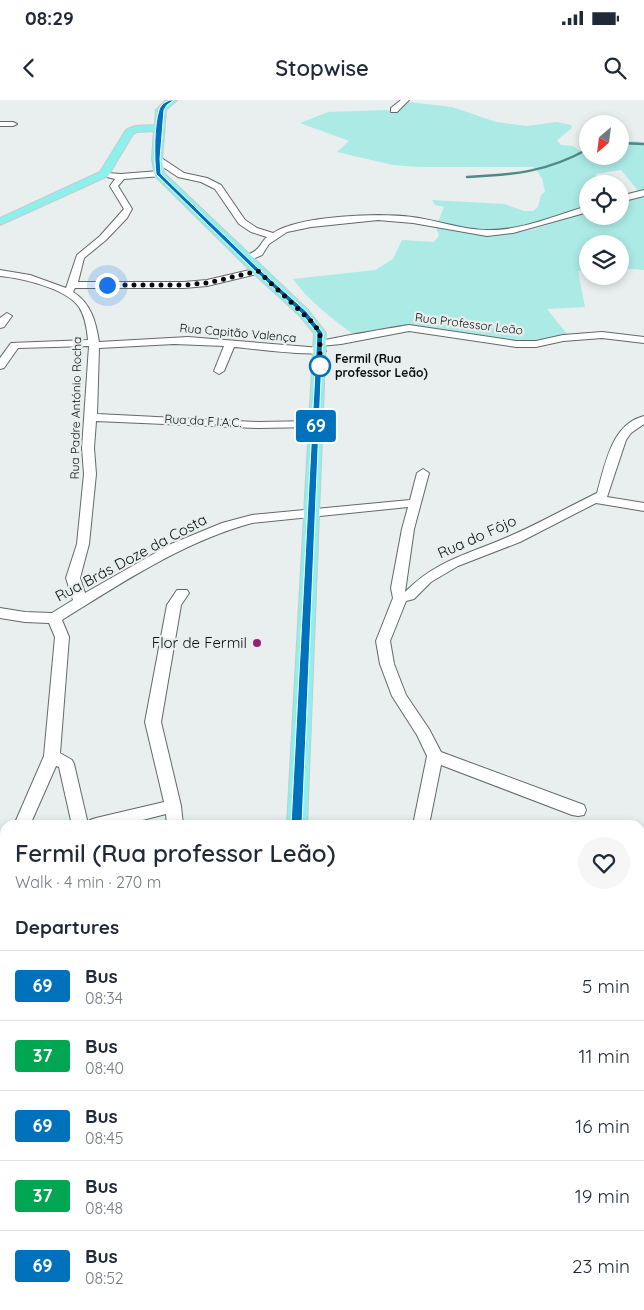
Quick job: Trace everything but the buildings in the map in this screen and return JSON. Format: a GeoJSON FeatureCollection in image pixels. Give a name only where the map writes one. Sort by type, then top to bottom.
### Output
{"type":"FeatureCollection","features":[{"type":"Feature","properties":{"kind":"main road"},"geometry":{"type":"LineString","coordinates":[[172,100],[165,104],[161,110],[157,159],[159,174],[314,324],[320,333],[297,820]]}},
{"type":"Feature","properties":{"kind":"main road"},"geometry":{"type":"LineString","coordinates":[[2,218],[104,174],[127,133],[136,129],[159,128]]}},
{"type":"Feature","properties":{"kind":"street"},"geometry":{"type":"LineString","coordinates":[[394,110],[405,100]]}},
{"type":"Feature","properties":{"kind":"street"},"geometry":{"type":"LineString","coordinates":[[0,124],[13,124]]}},
{"type":"Feature","properties":{"kind":"street"},"geometry":{"type":"LineString","coordinates":[[157,159],[181,175],[204,180],[218,187],[242,222],[254,230],[274,236]]}},
{"type":"Feature","properties":{"kind":"street"},"geometry":{"type":"LineString","coordinates":[[104,174],[120,177],[159,174]]}},
{"type":"Feature","properties":{"kind":"street"},"geometry":{"type":"LineString","coordinates":[[120,177],[114,186],[128,209],[124,216],[103,238],[80,257],[70,289],[207,283],[258,271]]}},
{"type":"Feature","properties":{"kind":"street"},"geometry":{"type":"LineString","coordinates":[[629,197],[644,193]]}},
{"type":"Feature","properties":{"kind":"street"},"geometry":{"type":"LineString","coordinates":[[246,259],[258,253],[266,242],[284,230],[311,224],[378,217],[413,220],[487,233],[513,230],[579,212]]}},
{"type":"Feature","properties":{"kind":"street","name":"Rua Padre António Rocha"},"geometry":{"type":"LineString","coordinates":[[0,273],[35,279],[70,289],[84,306],[89,318],[93,344],[91,417],[88,441],[90,474],[83,544],[73,578],[81,602]]}},
{"type":"Feature","properties":{"kind":"street"},"geometry":{"type":"LineString","coordinates":[[0,325],[7,316]]}},
{"type":"Feature","properties":{"kind":"street","name":"Rua Professor Leão"},"geometry":{"type":"LineString","coordinates":[[320,347],[409,328],[516,344],[536,344],[563,338],[602,336],[644,340]]}},
{"type":"Feature","properties":{"kind":"street","name":"Rua Capitão Valença"},"geometry":{"type":"LineString","coordinates":[[0,364],[15,345],[175,340],[230,343],[292,350],[320,347]]}},
{"type":"Feature","properties":{"kind":"street"},"geometry":{"type":"LineString","coordinates":[[219,371],[230,343]]}},
{"type":"Feature","properties":{"kind":"street","name":"Rua da F.I.A.C."},"geometry":{"type":"LineString","coordinates":[[91,417],[258,424],[316,424]]}},
{"type":"Feature","properties":{"kind":"street"},"geometry":{"type":"LineString","coordinates":[[595,499],[602,495],[620,440],[627,431],[644,419]]}},
{"type":"Feature","properties":{"kind":"street"},"geometry":{"type":"LineString","coordinates":[[422,820],[435,756],[424,733],[399,696],[387,664],[383,641],[400,598],[398,588],[413,503],[423,472]]}},
{"type":"Feature","properties":{"kind":"street"},"geometry":{"type":"LineString","coordinates":[[595,499],[644,507]]}},
{"type":"Feature","properties":{"kind":"street","name":"Rua do Fôjo"},"geometry":{"type":"LineString","coordinates":[[400,598],[409,596],[426,579],[453,563],[515,539],[595,499]]}},
{"type":"Feature","properties":{"kind":"street","name":"Rua Brás Doze da Costa"},"geometry":{"type":"LineString","coordinates":[[54,618],[197,537],[224,527],[252,519],[413,503]]}},
{"type":"Feature","properties":{"kind":"street"},"geometry":{"type":"LineString","coordinates":[[174,820],[173,806],[153,722],[174,605],[182,593]]}},
{"type":"Feature","properties":{"kind":"street"},"geometry":{"type":"LineString","coordinates":[[0,613],[25,617],[54,618],[62,636],[52,756],[47,772],[24,820]]}},
{"type":"Feature","properties":{"kind":"street"},"geometry":{"type":"LineString","coordinates":[[52,756],[66,764],[79,820]]}},
{"type":"Feature","properties":{"kind":"street"},"geometry":{"type":"LineString","coordinates":[[435,756],[578,810]]}},
{"type":"Feature","properties":{"kind":"street"},"geometry":{"type":"LineString","coordinates":[[116,820],[173,806]]}},
{"type":"Feature","properties":{"kind":"shaded area"},"geometry":{"type":"Polygon","coordinates":[[[409,102],[452,107],[496,122],[527,126],[557,122],[571,125],[572,128],[557,140],[561,145],[573,146],[579,150],[579,165],[629,165],[629,141],[644,143],[644,191],[638,191],[629,180],[629,175],[625,175],[621,170],[596,175],[579,175],[579,210],[514,229],[489,231],[464,228],[438,222],[444,207],[435,205],[432,200],[504,204],[524,211],[533,211],[538,207],[541,195],[545,192],[542,178],[534,167],[420,167],[393,165],[337,152],[349,141],[300,123],[328,112],[387,110],[398,112],[409,102]]]}},
{"type":"Feature","properties":{"kind":"shaded area"},"geometry":{"type":"Polygon","coordinates":[[[644,196],[644,270],[629,269],[629,235],[579,235],[579,285],[581,285],[585,307],[547,309],[567,334],[528,342],[406,325],[353,334],[313,302],[293,279],[375,270],[393,259],[402,240],[434,242],[439,236],[436,227],[478,234],[499,234],[537,228],[579,215],[579,225],[629,225],[629,200],[644,196]]]}},
{"type":"Feature","properties":{"kind":"waterway"},"geometry":{"type":"LineString","coordinates":[[629,143],[644,144]]}},
{"type":"Feature","properties":{"kind":"waterway"},"geometry":{"type":"LineString","coordinates":[[467,177],[529,171],[558,163],[579,154]]}},
{"type":"Feature","properties":{"kind":"bus line","name":"69"},"geometry":{"type":"LineString","coordinates":[[172,100],[165,104],[161,110],[157,159],[159,174],[163,180],[304,313],[320,333],[297,820]]}},
{"type":"Feature","properties":{"kind":"place","name":"Fermil (Rua professor Leão)"},"geometry":{"type":"Point","coordinates":[320,366]}},
{"type":"Feature","properties":{"kind":"place","name":"Flor de Fermil"},"geometry":{"type":"Point","coordinates":[257,643]}},
{"type":"Feature","properties":{"kind":"route"},"geometry":{"type":"LineString","coordinates":[[107,285],[184,285],[207,283],[258,271],[304,313],[320,333],[320,366]]}}]}
